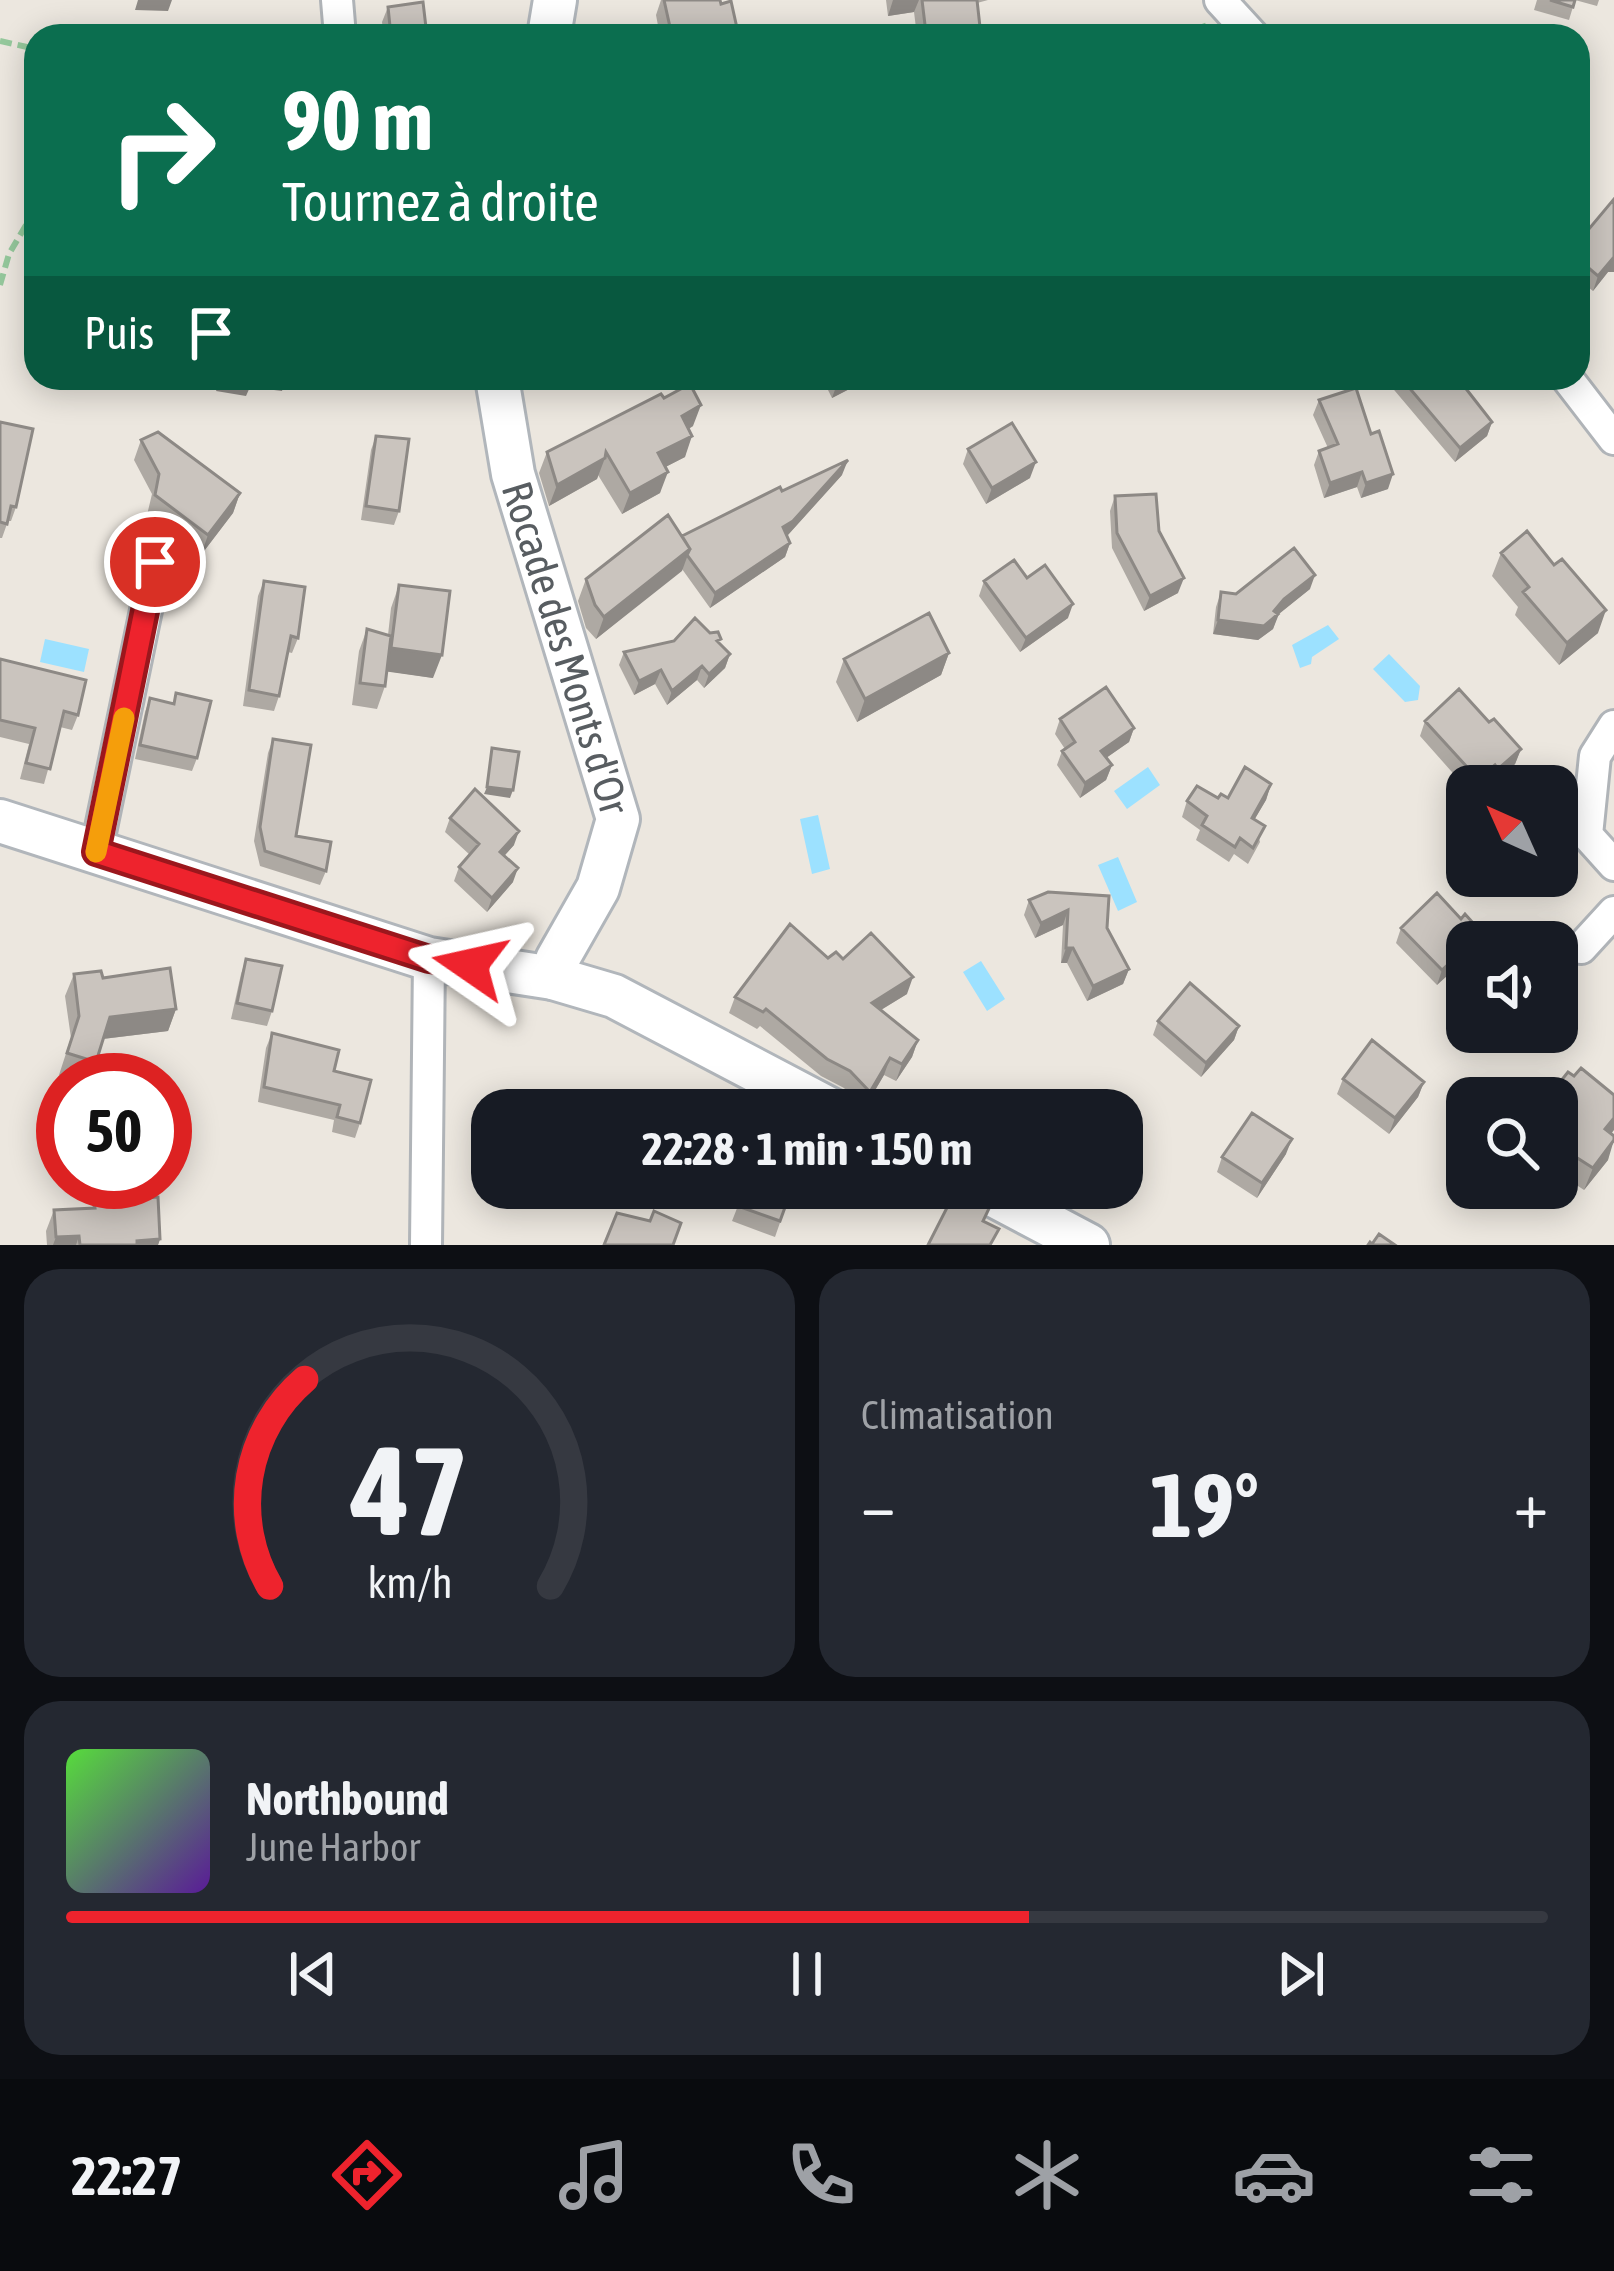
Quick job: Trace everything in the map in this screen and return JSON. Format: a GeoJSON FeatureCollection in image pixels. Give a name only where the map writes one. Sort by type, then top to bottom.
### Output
{"type":"FeatureCollection","features":[{"type":"Feature","properties":{"kind":"main road","name":"Rocade des Monts d'Or"},"geometry":{"type":"LineString","coordinates":[[499,390],[513,474],[618,819],[598,888],[557,960],[553,978]]}},
{"type":"Feature","properties":{"kind":"main road"},"geometry":{"type":"LineString","coordinates":[[0,821],[429,959],[553,978],[614,996],[791,1089]]}},
{"type":"Feature","properties":{"kind":"main road"},"geometry":{"type":"LineString","coordinates":[[1020,1209],[1088,1245]]}},
{"type":"Feature","properties":{"kind":"street"},"geometry":{"type":"LineString","coordinates":[[1220,0],[1242,24]]}},
{"type":"Feature","properties":{"kind":"street"},"geometry":{"type":"LineString","coordinates":[[1577,390],[1614,439]]}},
{"type":"Feature","properties":{"kind":"street"},"geometry":{"type":"LineString","coordinates":[[96,852],[155,562]]}},
{"type":"Feature","properties":{"kind":"street"},"geometry":{"type":"LineString","coordinates":[[1614,726],[1595,757],[1586,835],[1614,865]]}},
{"type":"Feature","properties":{"kind":"street"},"geometry":{"type":"LineString","coordinates":[[1581,948],[1614,912]]}},
{"type":"Feature","properties":{"kind":"street"},"geometry":{"type":"LineString","coordinates":[[426,1245],[429,959]]}},
{"type":"Feature","properties":{"kind":"path"},"geometry":{"type":"LineString","coordinates":[[0,285],[24,229]]}},
{"type":"Feature","properties":{"kind":"water"},"geometry":{"type":"Polygon","coordinates":[[[1328,625],[1339,639],[1300,668],[1292,645],[1328,625]]]}},
{"type":"Feature","properties":{"kind":"water"},"geometry":{"type":"Polygon","coordinates":[[[45,639],[89,649],[84,672],[40,662],[45,639]]]}},
{"type":"Feature","properties":{"kind":"water"},"geometry":{"type":"Polygon","coordinates":[[[1389,654],[1420,686],[1418,700],[1405,702],[1373,669],[1389,654]]]}},
{"type":"Feature","properties":{"kind":"water"},"geometry":{"type":"Polygon","coordinates":[[[1148,767],[1160,785],[1127,809],[1114,791],[1148,767]]]}},
{"type":"Feature","properties":{"kind":"water"},"geometry":{"type":"Polygon","coordinates":[[[818,815],[830,869],[812,874],[800,819],[818,815]]]}},
{"type":"Feature","properties":{"kind":"water"},"geometry":{"type":"Polygon","coordinates":[[[1118,857],[1137,902],[1118,911],[1098,865],[1118,857]]]}},
{"type":"Feature","properties":{"kind":"water"},"geometry":{"type":"Polygon","coordinates":[[[981,961],[1005,999],[987,1011],[963,972],[981,961]]]}},
{"type":"Feature","properties":{"kind":"building"},"geometry":{"type":"Polygon","coordinates":[[[664,0],[731,1],[736,24],[669,24],[664,0]]]}},
{"type":"Feature","properties":{"kind":"building"},"geometry":{"type":"Polygon","coordinates":[[[922,0],[977,0],[980,24],[925,24],[922,0]]]}},
{"type":"Feature","properties":{"kind":"building"},"geometry":{"type":"Polygon","coordinates":[[[423,2],[426,24],[390,24],[388,7],[423,2]]]}},
{"type":"Feature","properties":{"kind":"building"},"geometry":{"type":"Polygon","coordinates":[[[1614,199],[1614,257],[1598,276],[1590,269],[1590,228],[1614,199]]]}},
{"type":"Feature","properties":{"kind":"building"},"geometry":{"type":"Polygon","coordinates":[[[679,390],[693,390],[701,405],[682,416],[692,436],[658,453],[668,472],[630,493],[606,452],[605,458],[557,485],[547,452],[661,394],[664,398],[679,390]]]}},
{"type":"Feature","properties":{"kind":"building"},"geometry":{"type":"Polygon","coordinates":[[[1357,390],[1371,434],[1379,431],[1393,474],[1366,483],[1362,472],[1330,483],[1319,451],[1338,444],[1319,400],[1357,390]]]}},
{"type":"Feature","properties":{"kind":"building"},"geometry":{"type":"Polygon","coordinates":[[[1411,390],[1467,390],[1492,422],[1460,448],[1411,390]]]}},
{"type":"Feature","properties":{"kind":"building"},"geometry":{"type":"Polygon","coordinates":[[[0,422],[33,429],[16,507],[11,506],[7,524],[0,522],[0,422]]]}},
{"type":"Feature","properties":{"kind":"building"},"geometry":{"type":"Polygon","coordinates":[[[1012,423],[1036,462],[992,488],[968,449],[1012,423]]]}},
{"type":"Feature","properties":{"kind":"building"},"geometry":{"type":"Polygon","coordinates":[[[158,432],[240,493],[208,535],[155,495],[159,474],[141,440],[158,432]]]}},
{"type":"Feature","properties":{"kind":"building"},"geometry":{"type":"Polygon","coordinates":[[[376,436],[409,439],[399,511],[366,506],[376,436]]]}},
{"type":"Feature","properties":{"kind":"building"},"geometry":{"type":"Polygon","coordinates":[[[848,460],[783,527],[790,543],[715,593],[687,555],[690,549],[682,536],[780,487],[782,491],[848,460]]]}},
{"type":"Feature","properties":{"kind":"building"},"geometry":{"type":"Polygon","coordinates":[[[1156,494],[1159,531],[1184,578],[1150,596],[1117,533],[1115,496],[1156,494]]]}},
{"type":"Feature","properties":{"kind":"building"},"geometry":{"type":"Polygon","coordinates":[[[668,515],[690,549],[604,617],[586,579],[668,515]]]}},
{"type":"Feature","properties":{"kind":"building"},"geometry":{"type":"Polygon","coordinates":[[[1527,531],[1554,565],[1562,559],[1606,610],[1567,643],[1523,592],[1529,587],[1501,553],[1527,531]]]}},
{"type":"Feature","properties":{"kind":"building"},"geometry":{"type":"Polygon","coordinates":[[[1294,548],[1315,575],[1284,599],[1274,611],[1278,614],[1264,626],[1218,620],[1221,592],[1236,594],[1294,548]]]}},
{"type":"Feature","properties":{"kind":"building"},"geometry":{"type":"Polygon","coordinates":[[[1014,560],[1027,578],[1045,565],[1073,604],[1026,638],[984,581],[1014,560]]]}},
{"type":"Feature","properties":{"kind":"building"},"geometry":{"type":"Polygon","coordinates":[[[264,581],[305,587],[298,638],[291,636],[279,696],[249,690],[264,581]]]}},
{"type":"Feature","properties":{"kind":"building"},"geometry":{"type":"Polygon","coordinates":[[[399,585],[450,591],[442,655],[391,648],[399,585]]]}},
{"type":"Feature","properties":{"kind":"building"},"geometry":{"type":"Polygon","coordinates":[[[929,613],[949,653],[865,699],[844,659],[929,613]]]}},
{"type":"Feature","properties":{"kind":"building"},"geometry":{"type":"Polygon","coordinates":[[[695,618],[710,633],[718,632],[721,639],[717,641],[730,654],[709,674],[702,666],[672,691],[661,670],[639,681],[624,652],[674,641],[695,618]]]}},
{"type":"Feature","properties":{"kind":"building"},"geometry":{"type":"Polygon","coordinates":[[[367,629],[391,636],[385,686],[360,683],[367,629]]]}},
{"type":"Feature","properties":{"kind":"building"},"geometry":{"type":"Polygon","coordinates":[[[0,659],[86,680],[78,715],[64,711],[50,769],[26,763],[35,728],[0,720],[0,659]]]}},
{"type":"Feature","properties":{"kind":"building"},"geometry":{"type":"Polygon","coordinates":[[[1106,687],[1134,728],[1101,751],[1112,765],[1085,783],[1062,751],[1075,742],[1060,719],[1106,687]]]}},
{"type":"Feature","properties":{"kind":"building"},"geometry":{"type":"Polygon","coordinates":[[[1459,689],[1521,749],[1503,765],[1465,765],[1425,721],[1459,689]]]}},
{"type":"Feature","properties":{"kind":"building"},"geometry":{"type":"Polygon","coordinates":[[[176,693],[211,701],[197,758],[140,745],[150,698],[174,704],[176,693]]]}},
{"type":"Feature","properties":{"kind":"building"},"geometry":{"type":"Polygon","coordinates":[[[273,739],[311,745],[296,836],[331,842],[326,871],[265,851],[260,827],[273,739]]]}},
{"type":"Feature","properties":{"kind":"building"},"geometry":{"type":"Polygon","coordinates":[[[492,748],[519,752],[513,790],[487,787],[492,748]]]}},
{"type":"Feature","properties":{"kind":"building"},"geometry":{"type":"Polygon","coordinates":[[[1245,767],[1271,784],[1252,818],[1265,826],[1253,848],[1240,838],[1235,847],[1202,825],[1207,816],[1187,801],[1197,786],[1218,798],[1221,794],[1228,798],[1245,767]]]}},
{"type":"Feature","properties":{"kind":"building"},"geometry":{"type":"Polygon","coordinates":[[[475,789],[519,831],[500,852],[518,868],[492,898],[459,867],[479,844],[450,818],[475,789]]]}},
{"type":"Feature","properties":{"kind":"building"},"geometry":{"type":"Polygon","coordinates":[[[1048,892],[1109,896],[1107,928],[1129,969],[1093,986],[1073,948],[1066,948],[1068,910],[1041,923],[1029,900],[1048,892]]]}},
{"type":"Feature","properties":{"kind":"building"},"geometry":{"type":"Polygon","coordinates":[[[1437,893],[1461,919],[1465,914],[1471,921],[1446,921],[1446,966],[1442,970],[1401,928],[1437,893]]]}},
{"type":"Feature","properties":{"kind":"building"},"geometry":{"type":"Polygon","coordinates":[[[790,924],[828,958],[836,952],[843,959],[871,933],[913,977],[872,1003],[918,1040],[902,1064],[890,1058],[872,1089],[867,1089],[766,1009],[763,1012],[735,997],[790,924]]]}},
{"type":"Feature","properties":{"kind":"building"},"geometry":{"type":"Polygon","coordinates":[[[246,959],[282,966],[272,1011],[237,1003],[246,959]]]}},
{"type":"Feature","properties":{"kind":"building"},"geometry":{"type":"Polygon","coordinates":[[[170,968],[176,1009],[110,1017],[99,1053],[67,1053],[79,1016],[74,974],[101,971],[103,978],[170,968]]]}},
{"type":"Feature","properties":{"kind":"building"},"geometry":{"type":"Polygon","coordinates":[[[1190,983],[1239,1026],[1206,1063],[1158,1021],[1190,983]]]}},
{"type":"Feature","properties":{"kind":"building"},"geometry":{"type":"Polygon","coordinates":[[[272,1033],[339,1050],[334,1071],[371,1080],[360,1123],[337,1117],[340,1105],[264,1087],[272,1033]]]}},
{"type":"Feature","properties":{"kind":"building"},"geometry":{"type":"Polygon","coordinates":[[[1372,1040],[1424,1082],[1395,1118],[1343,1079],[1372,1040]]]}},
{"type":"Feature","properties":{"kind":"building"},"geometry":{"type":"Polygon","coordinates":[[[1581,1068],[1614,1095],[1614,1118],[1605,1129],[1614,1140],[1593,1168],[1578,1158],[1578,1077],[1564,1077],[1568,1072],[1574,1076],[1581,1068]]]}},
{"type":"Feature","properties":{"kind":"building"},"geometry":{"type":"Polygon","coordinates":[[[1252,1113],[1292,1139],[1262,1183],[1222,1157],[1252,1113]]]}},
{"type":"Feature","properties":{"kind":"building"},"geometry":{"type":"Polygon","coordinates":[[[159,1209],[160,1239],[137,1241],[137,1245],[80,1245],[79,1236],[56,1237],[54,1210],[159,1209]]]}},
{"type":"Feature","properties":{"kind":"building"},"geometry":{"type":"Polygon","coordinates":[[[746,1209],[784,1209],[780,1221],[746,1209]]]}},
{"type":"Feature","properties":{"kind":"building"},"geometry":{"type":"Polygon","coordinates":[[[946,1209],[989,1209],[983,1221],[999,1229],[990,1245],[928,1245],[946,1209]]]}},
{"type":"Feature","properties":{"kind":"building"},"geometry":{"type":"Polygon","coordinates":[[[654,1211],[681,1223],[673,1245],[604,1245],[617,1213],[650,1221],[654,1211]]]}},
{"type":"Feature","properties":{"kind":"building"},"geometry":{"type":"Polygon","coordinates":[[[1379,1234],[1395,1245],[1368,1245],[1379,1234]]]}},
{"type":"Feature","properties":{"kind":"slow traffic"},"geometry":{"type":"LineString","coordinates":[[96,852],[124,718]]}},
{"type":"Feature","properties":{"kind":"route"},"geometry":{"type":"LineString","coordinates":[[155,562],[96,852],[429,959],[470,965]]}}]}
